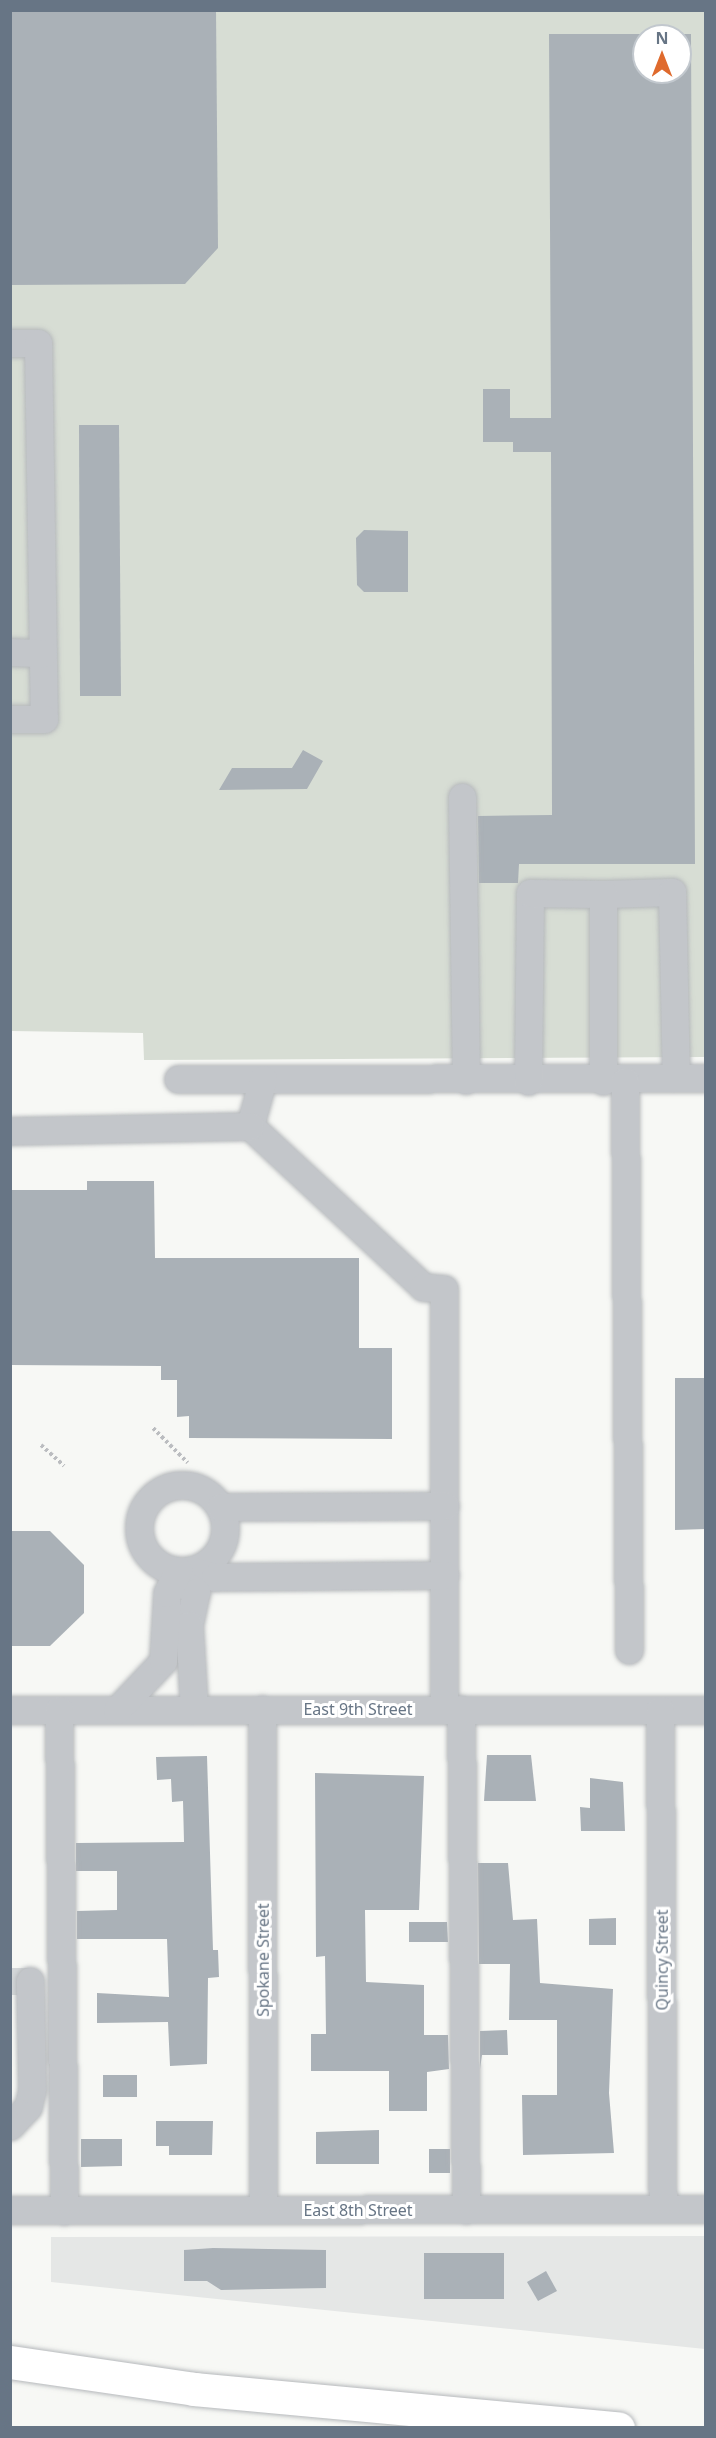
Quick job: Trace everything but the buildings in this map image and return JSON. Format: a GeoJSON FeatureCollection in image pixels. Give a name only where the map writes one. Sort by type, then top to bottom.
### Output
{"type":"FeatureCollection","features":[{"type":"Feature","properties":{"kind":"highway"},"geometry":{"type":"LineString","coordinates":[[10,2362],[194,2389],[618,2427]]}},
{"type":"Feature","properties":{"kind":"street"},"geometry":{"type":"LineString","coordinates":[[10,343],[38,343],[44,718],[10,719]]}},
{"type":"Feature","properties":{"kind":"street"},"geometry":{"type":"LineString","coordinates":[[10,652],[43,653]]}},
{"type":"Feature","properties":{"kind":"street"},"geometry":{"type":"LineString","coordinates":[[462,797],[466,1080]]}},
{"type":"Feature","properties":{"kind":"street"},"geometry":{"type":"LineString","coordinates":[[528,1080],[530,893],[603,894],[672,891],[676,1078]]}},
{"type":"Feature","properties":{"kind":"street"},"geometry":{"type":"LineString","coordinates":[[603,894],[614,1081],[629,1650]]}},
{"type":"Feature","properties":{"kind":"street"},"geometry":{"type":"LineString","coordinates":[[178,1079],[614,1081],[705,1078]]}},
{"type":"Feature","properties":{"kind":"street"},"geometry":{"type":"LineString","coordinates":[[249,1126],[263,1079]]}},
{"type":"Feature","properties":{"kind":"street"},"geometry":{"type":"LineString","coordinates":[[10,1131],[249,1126],[423,1287],[444,1289],[445,1575],[452,1708],[466,2210]]}},
{"type":"Feature","properties":{"kind":"street"},"geometry":{"type":"LineString","coordinates":[[445,1506],[221,1507],[199,1488],[184,1485],[170,1486],[146,1504],[140,1518],[144,1547],[164,1567],[182,1574],[215,1576],[445,1575]]}},
{"type":"Feature","properties":{"kind":"street"},"geometry":{"type":"LineString","coordinates":[[117,1710],[163,1661],[167,1593],[182,1574],[214,1558],[222,1546],[221,1507]]}},
{"type":"Feature","properties":{"kind":"street"},"geometry":{"type":"LineString","coordinates":[[182,1574],[196,1592],[189,1625],[194,1710]]}},
{"type":"Feature","properties":{"kind":"street","name":"East 9th Street"},"geometry":{"type":"LineString","coordinates":[[10,1710],[452,1708],[705,1710]]}},
{"type":"Feature","properties":{"kind":"street","name":"Spokane Street"},"geometry":{"type":"LineString","coordinates":[[262,1709],[263,2210]]}},
{"type":"Feature","properties":{"kind":"street"},"geometry":{"type":"LineString","coordinates":[[59,1710],[64,2211]]}},
{"type":"Feature","properties":{"kind":"street","name":"Quincy Street"},"geometry":{"type":"LineString","coordinates":[[660,1710],[663,2210]]}},
{"type":"Feature","properties":{"kind":"street"},"geometry":{"type":"LineString","coordinates":[[10,2126],[28,2107],[21,2069],[30,1981]]}},
{"type":"Feature","properties":{"kind":"street","name":"East 8th Street"},"geometry":{"type":"LineString","coordinates":[[10,2211],[705,2210]]}},
{"type":"Feature","properties":{"kind":"path"},"geometry":{"type":"LineString","coordinates":[[153,1428],[188,1463]]}},
{"type":"Feature","properties":{"kind":"path"},"geometry":{"type":"LineString","coordinates":[[41,1445],[64,1466]]}},
{"type":"Feature","properties":{"kind":"shaded area"},"geometry":{"type":"Polygon","coordinates":[[[11,11],[705,11],[705,1057],[144,1060],[143,1033],[11,1031],[11,11]]]}},
{"type":"Feature","properties":{"kind":"shaded area"},"geometry":{"type":"Polygon","coordinates":[[[705,2236],[705,2349],[51,2282],[51,2237],[705,2236]]]}},
{"type":"Feature","properties":{"kind":"tunnel"},"geometry":{"type":"LineString","coordinates":[[10,1981],[30,1981]]}}]}
